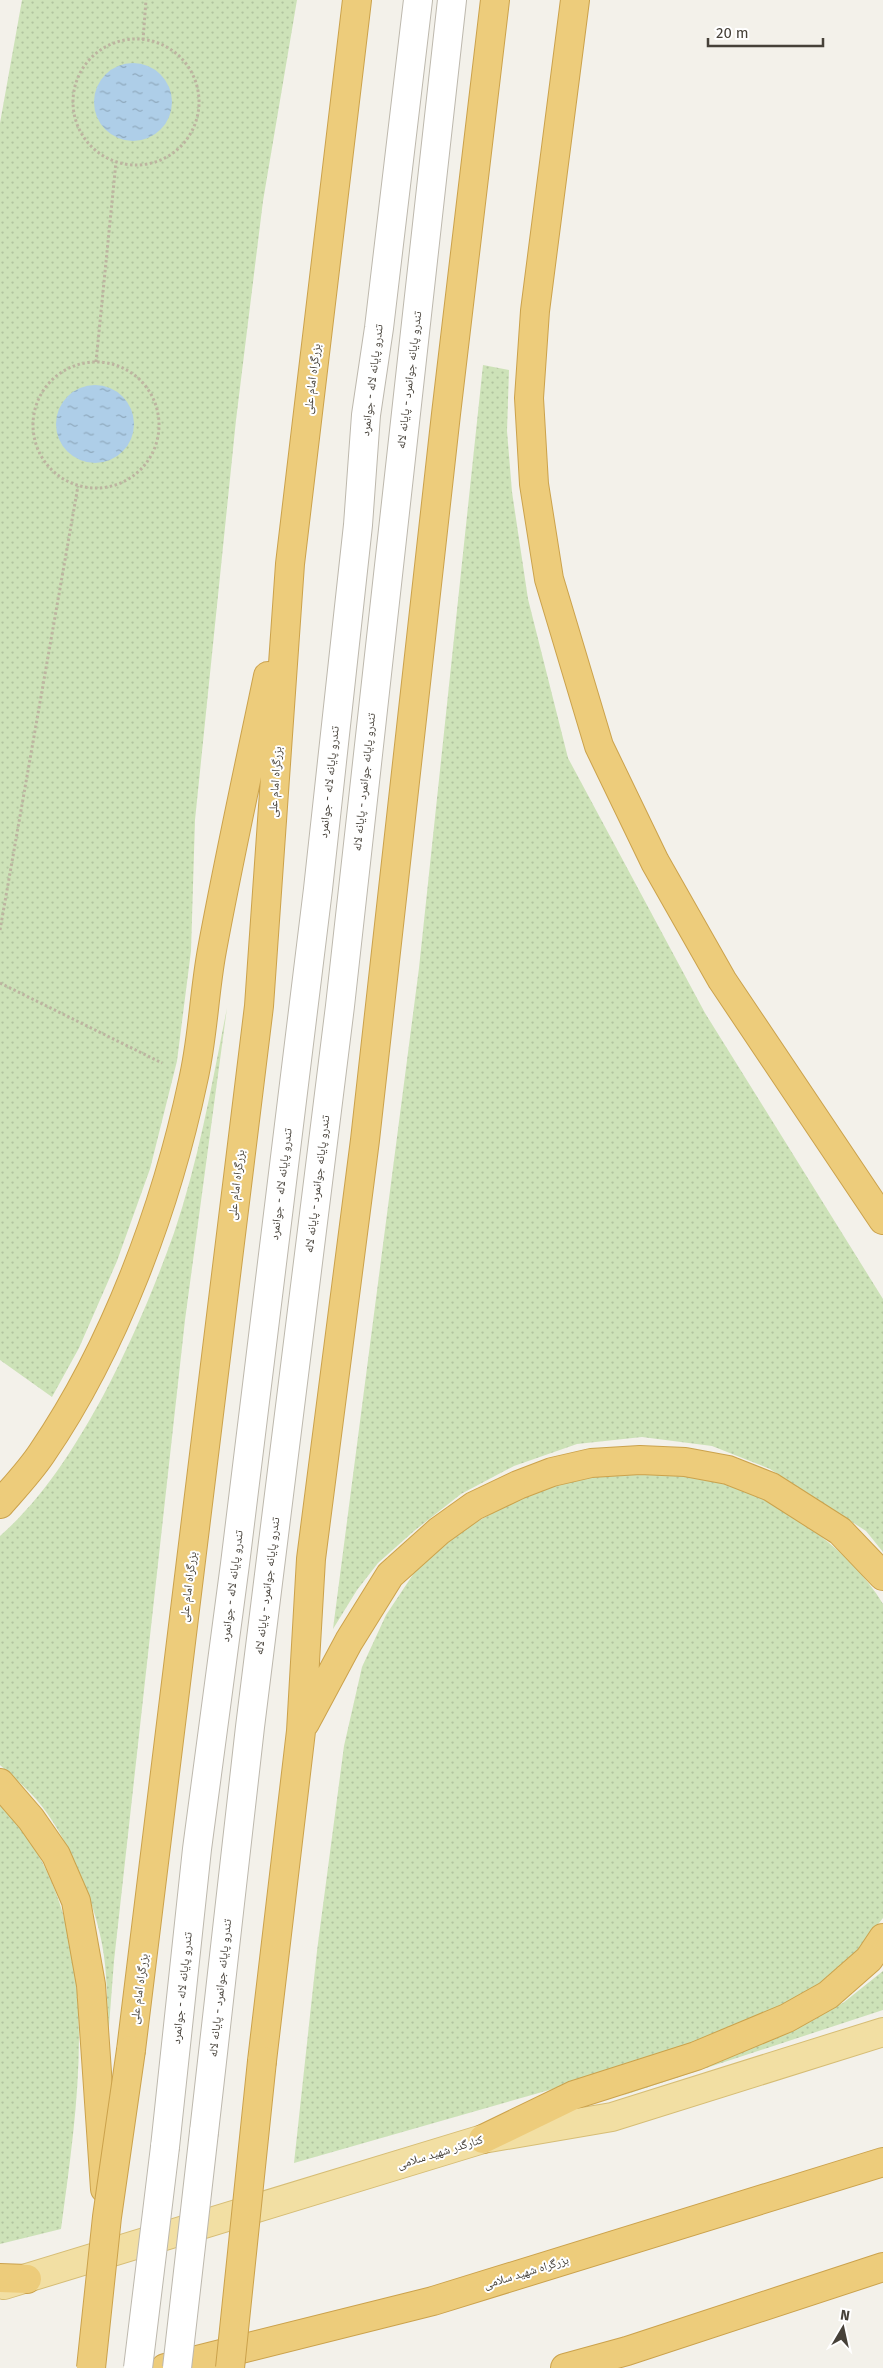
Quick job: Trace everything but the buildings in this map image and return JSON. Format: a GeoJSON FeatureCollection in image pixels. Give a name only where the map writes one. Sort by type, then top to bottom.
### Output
{"type":"FeatureCollection","features":[{"type":"Feature","properties":{"kind":"highway","name":"بزرگراه امام علی"},"geometry":{"type":"LineString","coordinates":[[91,2368],[107,2217],[131,2050],[258,1006],[290,564],[357,0]]}},
{"type":"Feature","properties":{"kind":"highway"},"geometry":{"type":"LineString","coordinates":[[230,2368],[262,2061],[300,1730],[311,1559],[365,1140],[445,423],[495,0]]}},
{"type":"Feature","properties":{"kind":"highway"},"geometry":{"type":"LineString","coordinates":[[576,0],[536,310],[529,398],[534,484],[549,579],[599,746],[655,862],[722,980],[883,1220]]}},
{"type":"Feature","properties":{"kind":"highway"},"geometry":{"type":"LineString","coordinates":[[0,1504],[41,1454],[82,1389],[119,1311],[174,1164],[194,1079],[212,951],[290,564]]}},
{"type":"Feature","properties":{"kind":"highway"},"geometry":{"type":"LineString","coordinates":[[300,1730],[390,1575],[439,1531],[474,1506],[518,1485],[552,1472],[591,1464],[640,1460],[685,1462],[728,1470],[771,1487],[840,1530],[883,1576]]}},
{"type":"Feature","properties":{"kind":"highway"},"geometry":{"type":"LineString","coordinates":[[0,1783],[31,1819],[56,1855],[76,1900],[91,1985],[107,2217]]}},
{"type":"Feature","properties":{"kind":"highway"},"geometry":{"type":"LineString","coordinates":[[483,2139],[574,2095],[696,2056],[787,2018],[828,1995],[869,1959],[883,1938]]}},
{"type":"Feature","properties":{"kind":"highway","name":"بزرگراه شهید سلامی"},"geometry":{"type":"LineString","coordinates":[[165,2368],[433,2301],[883,2162]]}},
{"type":"Feature","properties":{"kind":"highway"},"geometry":{"type":"LineString","coordinates":[[566,2368],[627,2351],[883,2267]]}},
{"type":"Feature","properties":{"kind":"main road","name":"کنارگذر شهید سلامی"},"geometry":{"type":"LineString","coordinates":[[0,2286],[13,2278],[483,2139],[612,2118],[883,2032]]}},
{"type":"Feature","properties":{"kind":"lane","name":"تندرو پایانه لاله - جوانمرد"},"geometry":{"type":"LineString","coordinates":[[138,2368],[165,2146],[197,1849],[235,1564],[318,889],[358,525],[366,414],[379,328],[418,0]]}},
{"type":"Feature","properties":{"kind":"lane","name":"تندرو پایانه جوانمرد - پایانه لاله"},"geometry":{"type":"LineString","coordinates":[[177,2368],[250,1727],[341,997],[400,450],[452,0]]}},
{"type":"Feature","properties":{"kind":"path"},"geometry":{"type":"LineString","coordinates":[[143,40],[146,0]]}},
{"type":"Feature","properties":{"kind":"path"},"geometry":{"type":"LineString","coordinates":[[126,39],[143,40],[166,47],[183,60],[196,83],[199,97],[197,117],[189,136],[175,152],[156,161],[136,165],[116,162],[97,152],[83,136],[74,117],[72,96],[78,76],[90,58],[106,46],[126,39]]}},
{"type":"Feature","properties":{"kind":"path"},"geometry":{"type":"LineString","coordinates":[[96,362],[116,162]]}},
{"type":"Feature","properties":{"kind":"path"},"geometry":{"type":"LineString","coordinates":[[96,362],[112,364],[133,374],[147,387],[156,404],[159,424],[157,444],[148,461],[134,476],[117,485],[98,488],[78,486],[58,476],[43,460],[34,440],[32,419],[38,397],[51,379],[69,367],[96,362]]}},
{"type":"Feature","properties":{"kind":"path"},"geometry":{"type":"LineString","coordinates":[[0,930],[78,486]]}},
{"type":"Feature","properties":{"kind":"path"},"geometry":{"type":"LineString","coordinates":[[0,983],[194,1079]]}},
{"type":"Feature","properties":{"kind":"green space"},"geometry":{"type":"Polygon","coordinates":[[[22,0],[297,0],[263,201],[236,420],[195,820],[191,951],[177,1061],[150,1169],[117,1261],[79,1348],[52,1397],[0,1360],[0,123],[22,0]]]}},
{"type":"Feature","properties":{"kind":"green space"},"geometry":{"type":"Polygon","coordinates":[[[483,365],[509,370],[507,431],[512,492],[528,599],[568,758],[705,1013],[883,1299],[883,1552],[866,1531],[770,1469],[712,1446],[642,1437],[577,1444],[514,1466],[461,1494],[414,1531],[378,1563],[357,1590],[333,1629],[419,968],[483,365]]]}},
{"type":"Feature","properties":{"kind":"green space"},"geometry":{"type":"Polygon","coordinates":[[[227,1008],[185,1320],[114,1961],[108,2039],[104,1956],[98,1926],[86,1887],[68,1848],[47,1813],[36,1799],[0,1765],[0,1536],[31,1505],[70,1452],[103,1396],[142,1316],[174,1233],[191,1178],[227,1008]]]}},
{"type":"Feature","properties":{"kind":"green space"},"geometry":{"type":"Polygon","coordinates":[[[625,1471],[653,1472],[704,1479],[751,1493],[773,1504],[796,1518],[838,1550],[862,1575],[883,1604],[883,1918],[836,1976],[786,2009],[616,2071],[294,2163],[317,1951],[344,1746],[362,1667],[386,1615],[416,1570],[460,1532],[516,1499],[571,1480],[625,1471]]]}},
{"type":"Feature","properties":{"kind":"green space"},"geometry":{"type":"Polygon","coordinates":[[[0,1803],[34,1848],[58,1898],[72,1950],[78,2005],[79,2062],[75,2119],[61,2229],[0,2244],[0,1803]]]}},
{"type":"Feature","properties":{"kind":"green space"},"geometry":{"type":"Polygon","coordinates":[[[883,1971],[883,2010],[621,2096],[843,2003],[883,1971]]]}},
{"type":"Feature","properties":{"kind":"water"},"geometry":{"type":"Polygon","coordinates":[[[133,63],[148,66],[160,75],[169,87],[172,102],[169,117],[160,129],[148,138],[133,141],[118,138],[106,129],[97,117],[94,102],[97,87],[106,75],[118,66],[133,63]]]}},
{"type":"Feature","properties":{"kind":"water"},"geometry":{"type":"Polygon","coordinates":[[[95,385],[110,388],[122,397],[131,409],[134,424],[131,439],[122,451],[110,460],[95,463],[80,460],[68,451],[59,439],[56,424],[59,409],[68,397],[80,388],[95,385]]]}}]}
